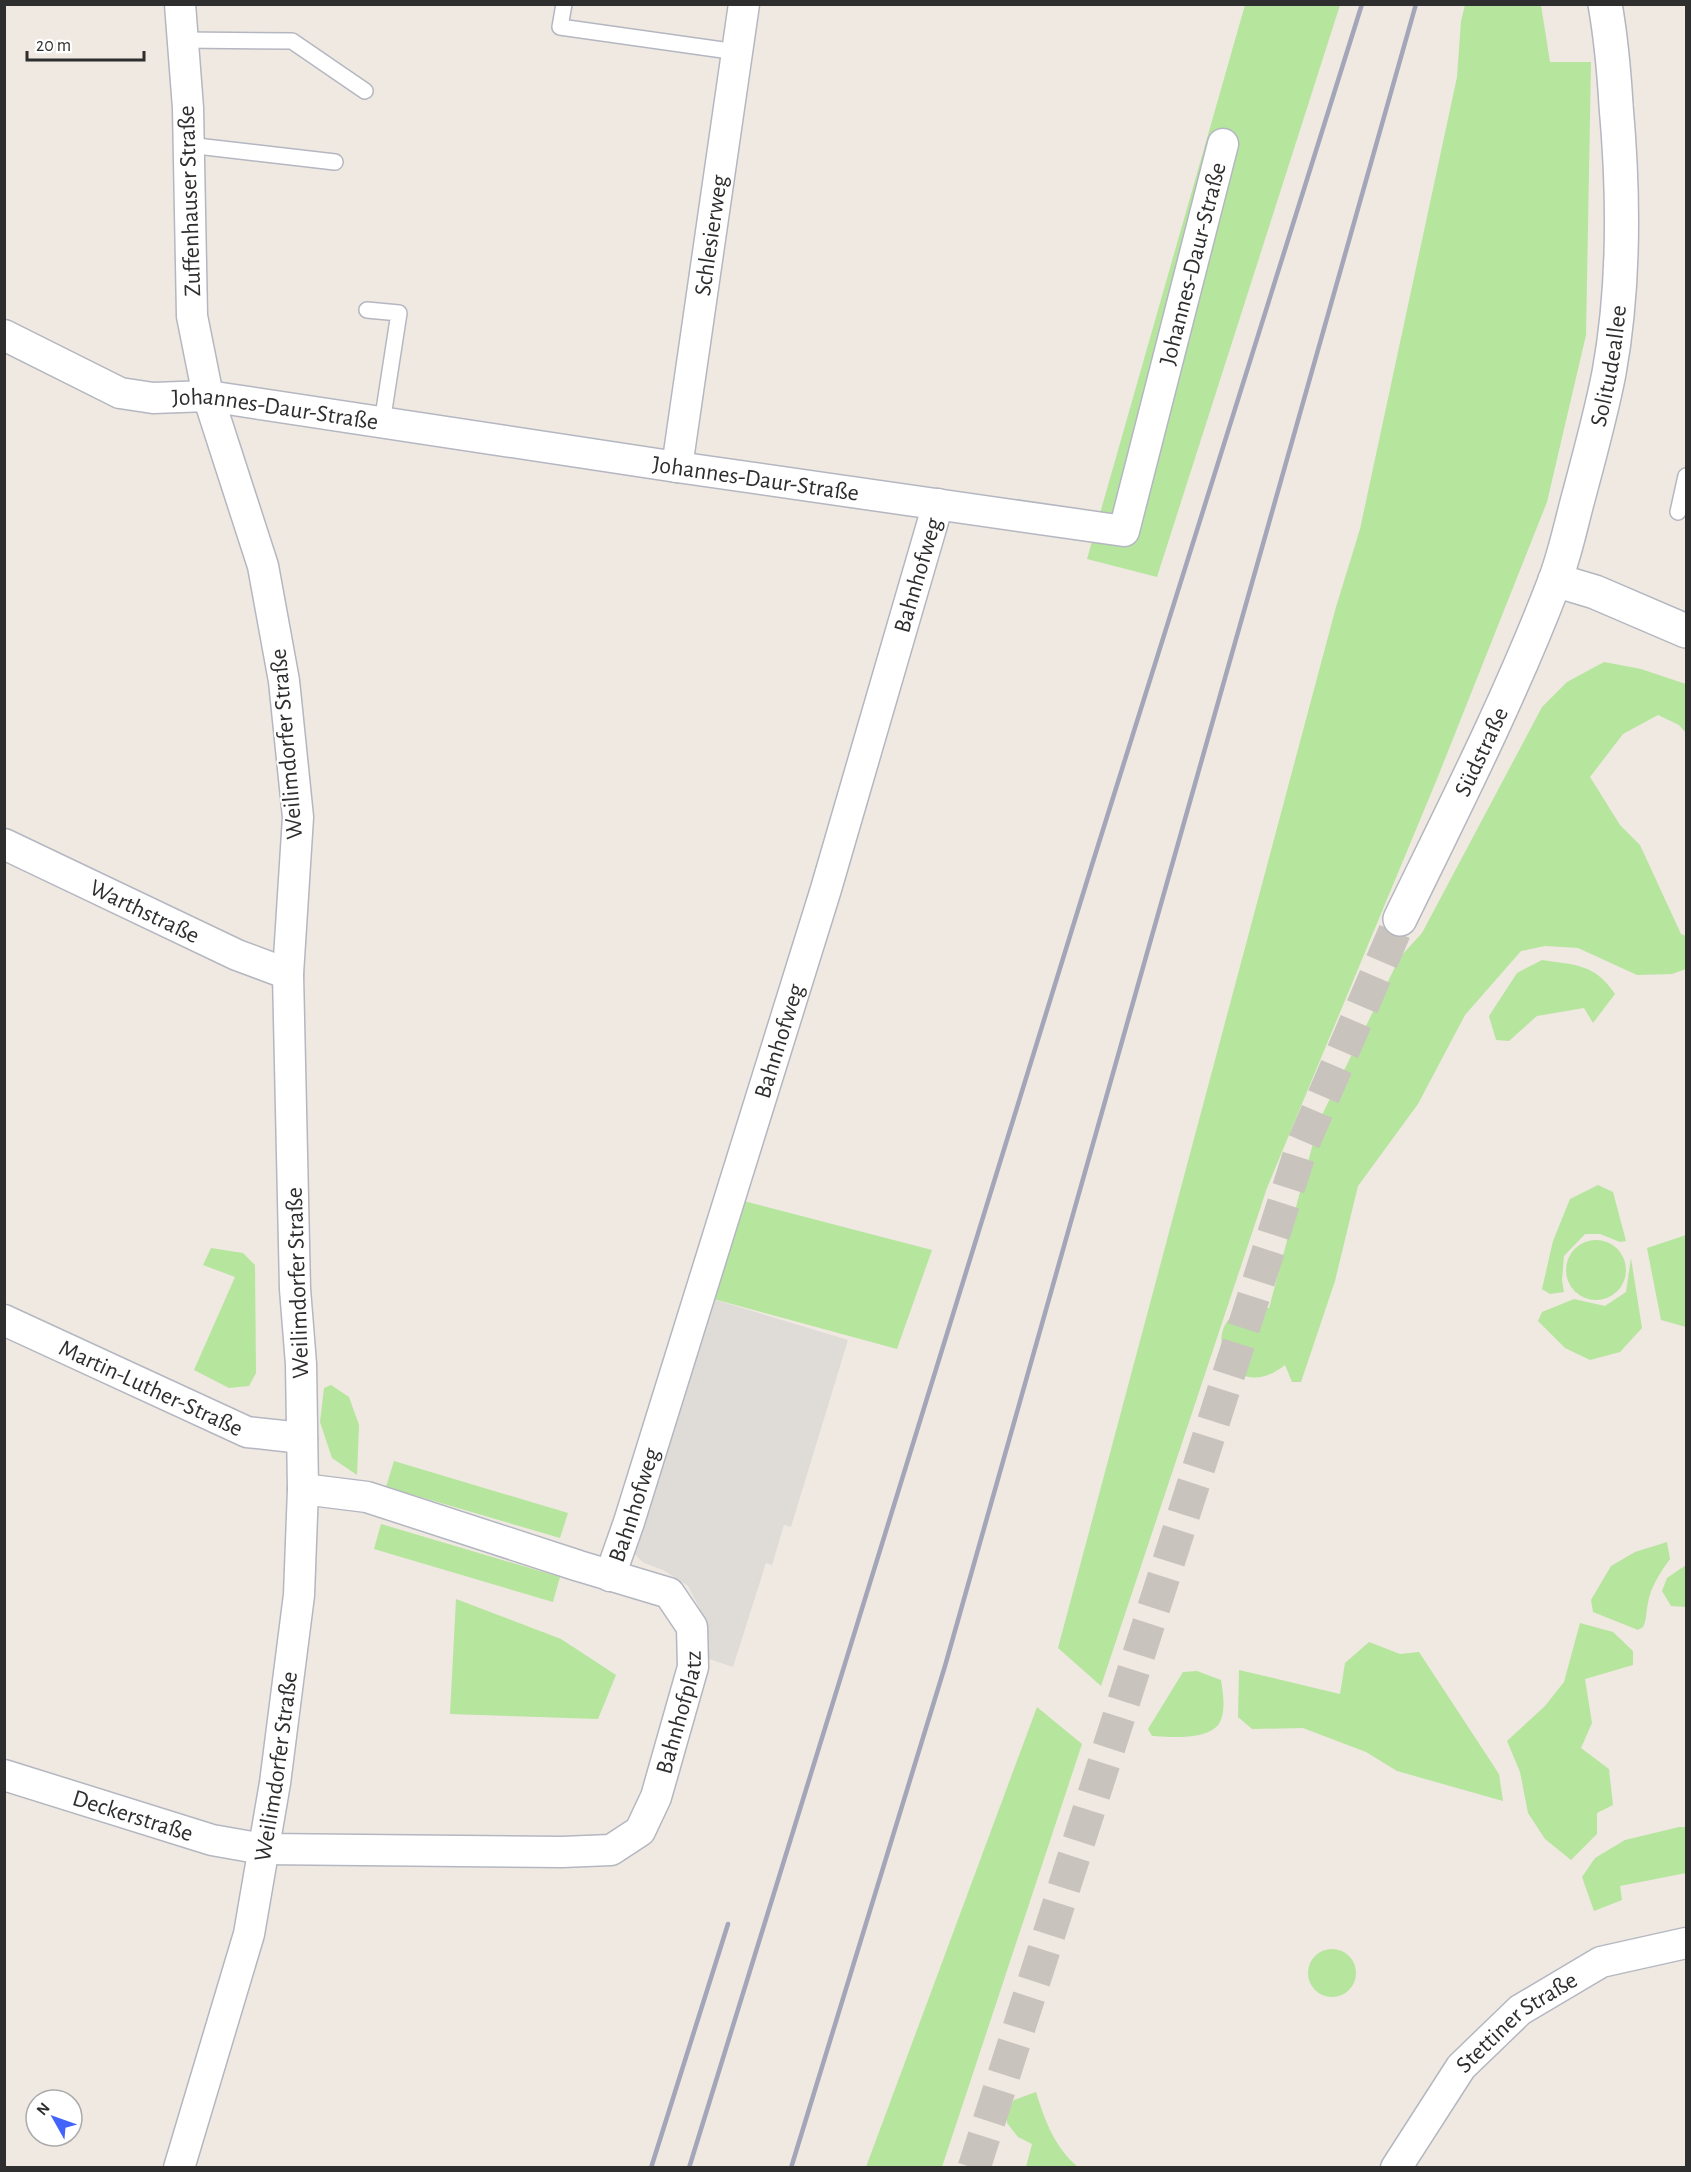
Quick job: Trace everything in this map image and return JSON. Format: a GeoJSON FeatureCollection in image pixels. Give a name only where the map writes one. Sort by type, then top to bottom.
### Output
{"type":"FeatureCollection","features":[{"type":"Feature","properties":{"kind":"main road","name":"Solitudeallee"},"geometry":{"type":"LineString","coordinates":[[1555,580],[1595,436],[1609,372],[1617,309],[1622,235],[1622,183],[1611,37],[1605,4]]}},
{"type":"Feature","properties":{"kind":"main road"},"geometry":{"type":"LineString","coordinates":[[1555,580],[1596,592],[1686,631]]}},
{"type":"Feature","properties":{"kind":"main road","name":"Südstraße"},"geometry":{"type":"LineString","coordinates":[[1400,919],[1508,698],[1555,580]]}},
{"type":"Feature","properties":{"kind":"street","name":"Zuffenhauser Straße"},"geometry":{"type":"LineString","coordinates":[[180,4],[189,145],[192,316],[208,396]]}},
{"type":"Feature","properties":{"kind":"street","name":"Schlesierweg"},"geometry":{"type":"LineString","coordinates":[[677,467],[744,4]]}},
{"type":"Feature","properties":{"kind":"street","name":"Johannes-Daur-Straße"},"geometry":{"type":"LineString","coordinates":[[4,335],[120,393],[153,398],[208,396],[677,467],[1124,531],[1223,144]]}},
{"type":"Feature","properties":{"kind":"street","name":"Weilimdorfer Straße"},"geometry":{"type":"LineString","coordinates":[[179,2168],[249,1934],[275,1782],[299,1595],[303,1489],[301,1364],[295,1289],[288,974],[298,817],[285,681],[263,566],[208,396]]}},
{"type":"Feature","properties":{"kind":"street","name":"Bahnhofweg"},"geometry":{"type":"LineString","coordinates":[[610,1576],[629,1522],[826,889],[938,504]]}},
{"type":"Feature","properties":{"kind":"street","name":"Warthstraße"},"geometry":{"type":"LineString","coordinates":[[4,844],[237,954],[288,974]]}},
{"type":"Feature","properties":{"kind":"street","name":"Martin-Luther-Straße"},"geometry":{"type":"LineString","coordinates":[[4,1320],[247,1432],[302,1438]]}},
{"type":"Feature","properties":{"kind":"street","name":"Bahnhofplatz"},"geometry":{"type":"LineString","coordinates":[[263,1849],[562,1852],[611,1850],[640,1831],[656,1797],[693,1667],[692,1627],[669,1593],[367,1497],[303,1489]]}},
{"type":"Feature","properties":{"kind":"street","name":"Deckerstraße"},"geometry":{"type":"LineString","coordinates":[[4,1775],[212,1840],[263,1849]]}},
{"type":"Feature","properties":{"kind":"street","name":"Stettiner Straße"},"geometry":{"type":"LineString","coordinates":[[1396,2168],[1461,2067],[1520,2010],[1601,1962],[1686,1943]]}},
{"type":"Feature","properties":{"kind":"lane"},"geometry":{"type":"LineString","coordinates":[[564,4],[560,27],[737,52]]}},
{"type":"Feature","properties":{"kind":"lane"},"geometry":{"type":"LineString","coordinates":[[182,40],[292,41],[365,91]]}},
{"type":"Feature","properties":{"kind":"lane"},"geometry":{"type":"LineString","coordinates":[[189,145],[335,162]]}},
{"type":"Feature","properties":{"kind":"lane"},"geometry":{"type":"LineString","coordinates":[[367,310],[399,313],[382,423]]}},
{"type":"Feature","properties":{"kind":"lane"},"geometry":{"type":"LineString","coordinates":[[1678,512],[1686,476]]}},
{"type":"Feature","properties":{"kind":"green space"},"geometry":{"type":"Polygon","coordinates":[[[1245,5],[1340,5],[1157,577],[1087,559],[1245,5]]]}},
{"type":"Feature","properties":{"kind":"green space"},"geometry":{"type":"Polygon","coordinates":[[[1465,5],[1541,5],[1550,62],[1591,62],[1586,335],[1547,502],[1437,779],[1267,1188],[1101,1686],[1058,1648],[1336,607],[1360,529],[1457,77],[1461,21],[1465,5]]]}},
{"type":"Feature","properties":{"kind":"green space"},"geometry":{"type":"Polygon","coordinates":[[[1604,662],[1641,669],[1686,684],[1686,733],[1679,725],[1658,715],[1623,734],[1590,777],[1620,825],[1640,845],[1681,934],[1686,936],[1686,969],[1672,974],[1637,975],[1578,948],[1545,946],[1521,951],[1465,1015],[1418,1104],[1358,1186],[1335,1281],[1301,1382],[1292,1382],[1285,1365],[1263,1376],[1245,1376],[1231,1366],[1223,1352],[1222,1335],[1228,1320],[1244,1310],[1269,1308],[1319,1121],[1400,957],[1422,933],[1542,707],[1567,682],[1604,662]]]}},
{"type":"Feature","properties":{"kind":"green space"},"geometry":{"type":"Polygon","coordinates":[[[1542,960],[1575,965],[1592,971],[1608,984],[1615,994],[1593,1023],[1584,1008],[1537,1016],[1509,1041],[1496,1040],[1489,1016],[1517,973],[1542,960]]]}},
{"type":"Feature","properties":{"kind":"green space"},"geometry":{"type":"Polygon","coordinates":[[[1598,1185],[1613,1192],[1626,1241],[1620,1242],[1600,1234],[1585,1234],[1564,1256],[1562,1280],[1564,1292],[1550,1294],[1542,1289],[1553,1241],[1570,1199],[1598,1185]]]}},
{"type":"Feature","properties":{"kind":"green space"},"geometry":{"type":"Polygon","coordinates":[[[721,1195],[932,1250],[897,1349],[706,1297],[721,1195]]]}},
{"type":"Feature","properties":{"kind":"green space"},"geometry":{"type":"Polygon","coordinates":[[[1686,1235],[1686,1327],[1661,1320],[1647,1248],[1686,1235]]]}},
{"type":"Feature","properties":{"kind":"green space"},"geometry":{"type":"Polygon","coordinates":[[[1590,1240],[1602,1240],[1613,1245],[1621,1253],[1626,1270],[1624,1282],[1613,1295],[1602,1300],[1590,1300],[1579,1295],[1571,1287],[1566,1276],[1566,1264],[1571,1253],[1579,1245],[1590,1240]]]}},
{"type":"Feature","properties":{"kind":"green space"},"geometry":{"type":"Polygon","coordinates":[[[211,1248],[243,1253],[255,1265],[256,1373],[249,1386],[229,1388],[194,1370],[235,1277],[203,1265],[211,1248]]]}},
{"type":"Feature","properties":{"kind":"green space"},"geometry":{"type":"Polygon","coordinates":[[[1631,1258],[1642,1328],[1620,1352],[1590,1360],[1565,1348],[1538,1321],[1542,1312],[1574,1299],[1605,1306],[1626,1292],[1631,1258]]]}},
{"type":"Feature","properties":{"kind":"green space"},"geometry":{"type":"Polygon","coordinates":[[[331,1385],[349,1397],[359,1425],[357,1475],[332,1458],[320,1422],[324,1388],[331,1385]]]}},
{"type":"Feature","properties":{"kind":"green space"},"geometry":{"type":"Polygon","coordinates":[[[394,1461],[568,1513],[560,1538],[386,1487],[394,1461]]]}},
{"type":"Feature","properties":{"kind":"green space"},"geometry":{"type":"Polygon","coordinates":[[[381,1524],[560,1577],[553,1602],[374,1549],[381,1524]]]}},
{"type":"Feature","properties":{"kind":"green space"},"geometry":{"type":"Polygon","coordinates":[[[1667,1542],[1670,1559],[1651,1591],[1643,1627],[1638,1630],[1593,1612],[1591,1600],[1611,1566],[1635,1552],[1667,1542]]]}},
{"type":"Feature","properties":{"kind":"green space"},"geometry":{"type":"Polygon","coordinates":[[[1686,1565],[1686,1607],[1671,1606],[1662,1591],[1667,1578],[1686,1565]]]}},
{"type":"Feature","properties":{"kind":"green space"},"geometry":{"type":"Polygon","coordinates":[[[456,1599],[561,1639],[616,1675],[598,1719],[450,1714],[456,1599]]]}},
{"type":"Feature","properties":{"kind":"green space"},"geometry":{"type":"Polygon","coordinates":[[[1580,1623],[1613,1632],[1633,1651],[1633,1665],[1585,1679],[1592,1723],[1581,1748],[1609,1769],[1613,1805],[1597,1813],[1597,1834],[1571,1860],[1545,1839],[1528,1813],[1520,1772],[1507,1741],[1545,1706],[1564,1682],[1580,1623]]]}},
{"type":"Feature","properties":{"kind":"green space"},"geometry":{"type":"Polygon","coordinates":[[[1369,1642],[1400,1654],[1419,1652],[1499,1774],[1503,1801],[1397,1771],[1366,1752],[1303,1728],[1252,1729],[1238,1717],[1239,1670],[1340,1694],[1345,1663],[1369,1642]]]}},
{"type":"Feature","properties":{"kind":"green space"},"geometry":{"type":"Polygon","coordinates":[[[1197,1671],[1221,1680],[1223,1707],[1220,1722],[1215,1728],[1199,1735],[1152,1736],[1148,1729],[1183,1672],[1197,1671]]]}},
{"type":"Feature","properties":{"kind":"green space"},"geometry":{"type":"Polygon","coordinates":[[[1037,1707],[1082,1744],[942,2167],[866,2167],[1037,1707]]]}},
{"type":"Feature","properties":{"kind":"green space"},"geometry":{"type":"Polygon","coordinates":[[[1686,1827],[1686,1873],[1620,1886],[1622,1900],[1594,1911],[1582,1877],[1595,1858],[1625,1840],[1686,1827]]]}},
{"type":"Feature","properties":{"kind":"green space"},"geometry":{"type":"Polygon","coordinates":[[[1327,1949],[1337,1949],[1352,1959],[1356,1973],[1355,1982],[1346,1993],[1337,1997],[1327,1997],[1312,1987],[1308,1978],[1308,1968],[1318,1953],[1327,1949]]]}},
{"type":"Feature","properties":{"kind":"green space"},"geometry":{"type":"Polygon","coordinates":[[[1036,2092],[1057,2143],[1078,2167],[1026,2167],[1032,2144],[1018,2137],[1007,2123],[1007,2112],[1014,2100],[1036,2092]]]}},
{"type":"Feature","properties":{"kind":"shaded area"},"geometry":{"type":"Polygon","coordinates":[[[706,1297],[848,1340],[791,1527],[784,1525],[772,1565],[766,1563],[733,1667],[709,1659],[702,1613],[688,1586],[663,1570],[644,1563],[633,1553],[706,1297]]]}},
{"type":"Feature","properties":{"kind":"tunnel"},"geometry":{"type":"LineString","coordinates":[[974,2168],[1301,1149],[1400,919]]}},
{"type":"Feature","properties":{"kind":"railway"},"geometry":{"type":"LineString","coordinates":[[689,2168],[1091,868],[1362,4]]}},
{"type":"Feature","properties":{"kind":"railway"},"geometry":{"type":"LineString","coordinates":[[791,2168],[945,1666],[1416,4]]}},
{"type":"Feature","properties":{"kind":"railway"},"geometry":{"type":"LineString","coordinates":[[651,2168],[728,1924]]}}]}
